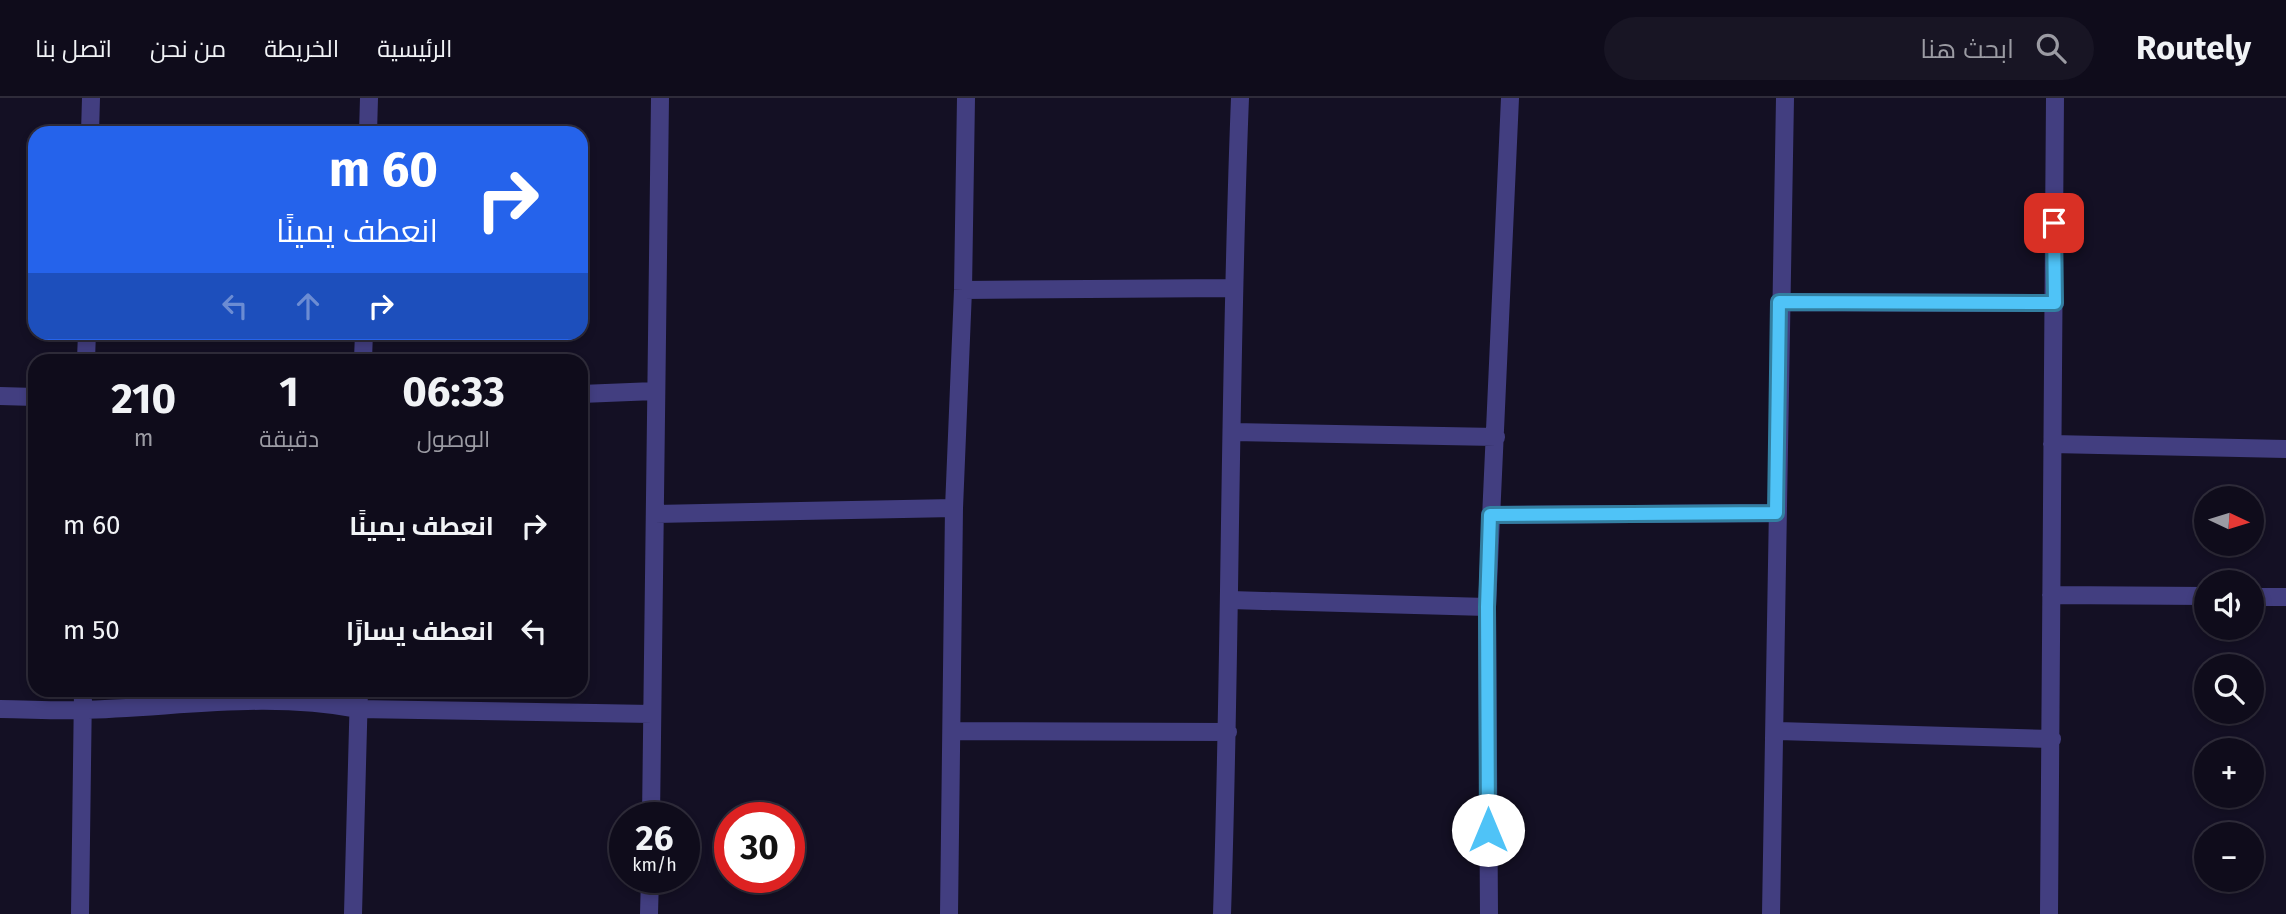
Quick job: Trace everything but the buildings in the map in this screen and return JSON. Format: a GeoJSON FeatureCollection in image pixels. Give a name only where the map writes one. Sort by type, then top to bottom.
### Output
{"type":"FeatureCollection","features":[{"type":"Feature","properties":{"kind":"street"},"geometry":{"type":"LineString","coordinates":[[90,126],[91,98]]}},
{"type":"Feature","properties":{"kind":"street"},"geometry":{"type":"LineString","coordinates":[[368,126],[369,98]]}},
{"type":"Feature","properties":{"kind":"street"},"geometry":{"type":"LineString","coordinates":[[651,802],[660,98]]}},
{"type":"Feature","properties":{"kind":"street"},"geometry":{"type":"LineString","coordinates":[[949,914],[954,508],[964,290],[966,98]]}},
{"type":"Feature","properties":{"kind":"street"},"geometry":{"type":"LineString","coordinates":[[1222,914],[1228,732],[1233,288],[1240,98]]}},
{"type":"Feature","properties":{"kind":"street"},"geometry":{"type":"LineString","coordinates":[[1489,914],[1487,607],[1510,98]]}},
{"type":"Feature","properties":{"kind":"street"},"geometry":{"type":"LineString","coordinates":[[1771,914],[1784,98]]}},
{"type":"Feature","properties":{"kind":"street"},"geometry":{"type":"LineString","coordinates":[[2049,914],[2055,98]]}},
{"type":"Feature","properties":{"kind":"street"},"geometry":{"type":"LineString","coordinates":[[964,290],[1233,288]]}},
{"type":"Feature","properties":{"kind":"street"},"geometry":{"type":"LineString","coordinates":[[1779,302],[2055,303]]}},
{"type":"Feature","properties":{"kind":"street"},"geometry":{"type":"LineString","coordinates":[[588,394],[655,391]]}},
{"type":"Feature","properties":{"kind":"street"},"geometry":{"type":"LineString","coordinates":[[0,396],[28,397]]}},
{"type":"Feature","properties":{"kind":"street"},"geometry":{"type":"LineString","coordinates":[[1233,432],[1496,437]]}},
{"type":"Feature","properties":{"kind":"street"},"geometry":{"type":"LineString","coordinates":[[2052,444],[2286,449]]}},
{"type":"Feature","properties":{"kind":"street"},"geometry":{"type":"LineString","coordinates":[[655,514],[954,508]]}},
{"type":"Feature","properties":{"kind":"street"},"geometry":{"type":"LineString","coordinates":[[1490,515],[1776,513]]}},
{"type":"Feature","properties":{"kind":"street"},"geometry":{"type":"LineString","coordinates":[[2051,595],[2194,596]]}},
{"type":"Feature","properties":{"kind":"street"},"geometry":{"type":"LineString","coordinates":[[2264,597],[2286,597]]}},
{"type":"Feature","properties":{"kind":"street"},"geometry":{"type":"LineString","coordinates":[[1230,600],[1487,607]]}},
{"type":"Feature","properties":{"kind":"street"},"geometry":{"type":"LineString","coordinates":[[80,914],[83,697]]}},
{"type":"Feature","properties":{"kind":"street"},"geometry":{"type":"LineString","coordinates":[[353,914],[359,697]]}},
{"type":"Feature","properties":{"kind":"street"},"geometry":{"type":"LineString","coordinates":[[0,709],[82,710],[274,699],[326,703],[358,709],[652,714]]}},
{"type":"Feature","properties":{"kind":"street"},"geometry":{"type":"LineString","coordinates":[[953,730],[1228,732]]}},
{"type":"Feature","properties":{"kind":"street"},"geometry":{"type":"LineString","coordinates":[[1775,731],[2052,739]]}},
{"type":"Feature","properties":{"kind":"street"},"geometry":{"type":"LineString","coordinates":[[649,914],[650,893]]}},
{"type":"Feature","properties":{"kind":"route"},"geometry":{"type":"LineString","coordinates":[[1488,830],[1487,607],[1490,515],[1776,513],[1779,302],[2055,303],[2054,223]]}}]}
